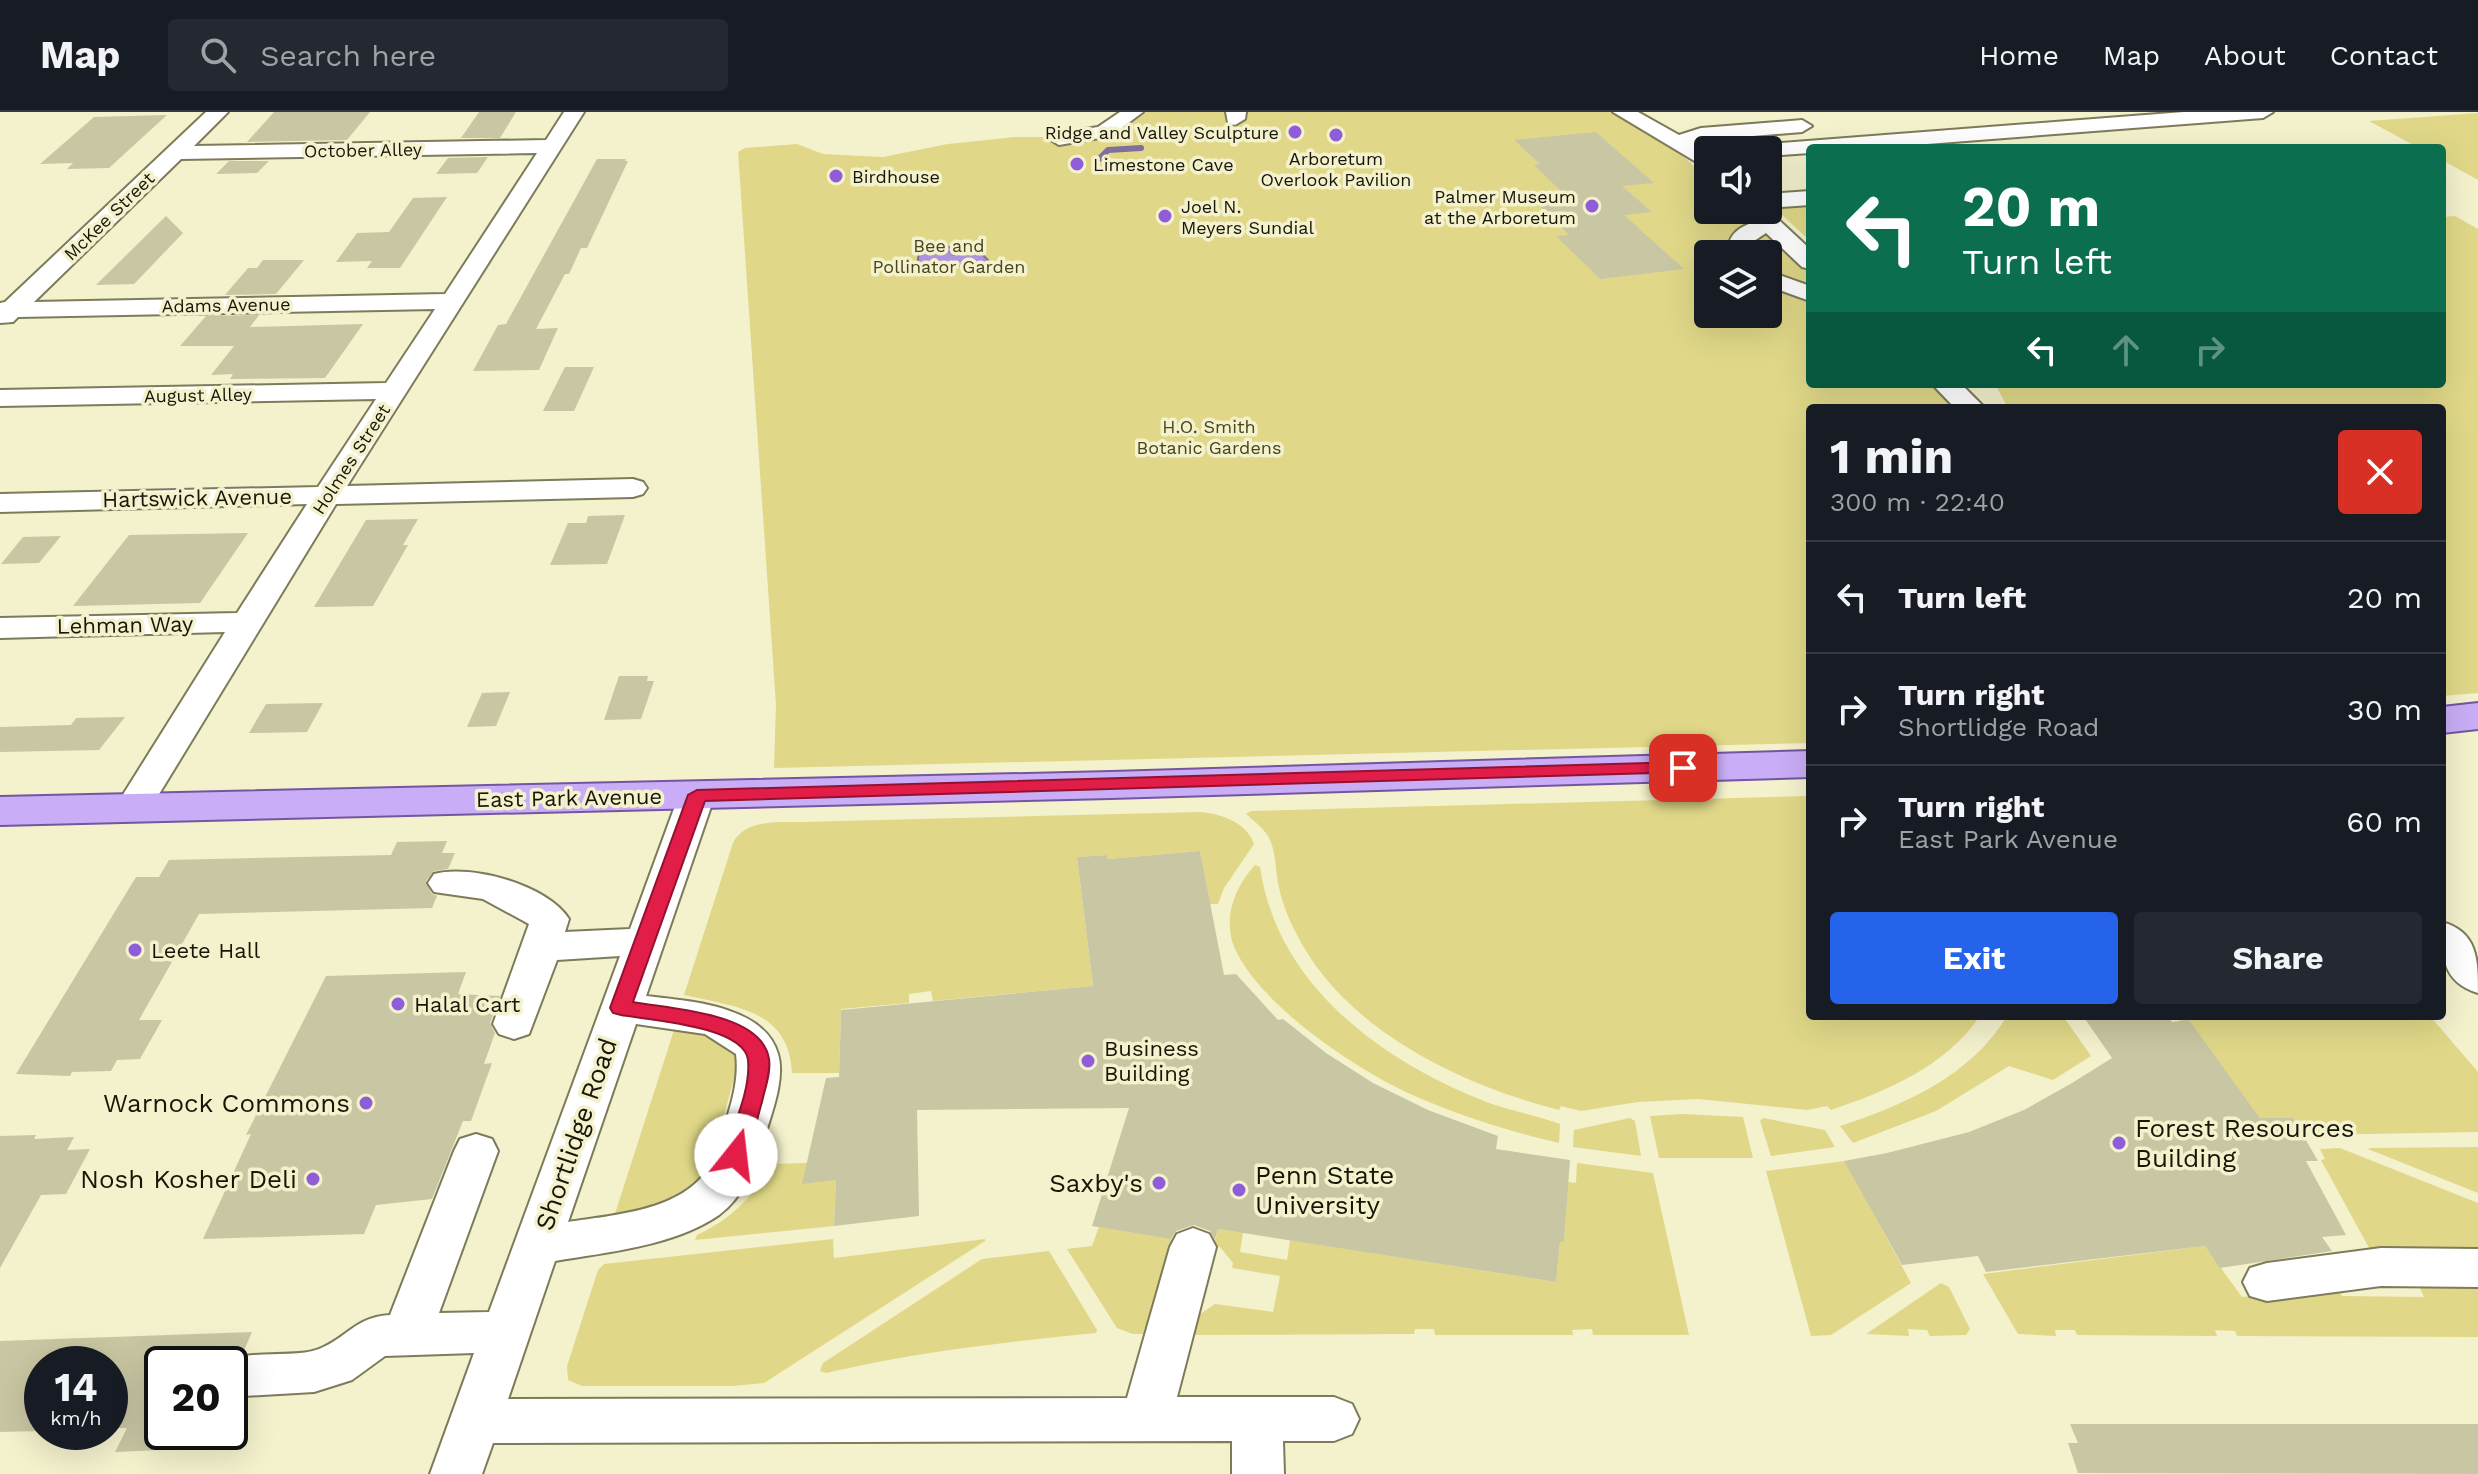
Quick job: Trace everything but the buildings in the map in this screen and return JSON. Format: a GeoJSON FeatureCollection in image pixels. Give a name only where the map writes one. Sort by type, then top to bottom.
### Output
{"type":"FeatureCollection","features":[{"type":"Feature","properties":{"kind":"main road"},"geometry":{"type":"LineString","coordinates":[[2446,720],[2478,716]]}},
{"type":"Feature","properties":{"kind":"main road","name":"East Park Avenue"},"geometry":{"type":"LineString","coordinates":[[0,811],[1806,764]]}},
{"type":"Feature","properties":{"kind":"street","name":"McKee Street"},"geometry":{"type":"LineString","coordinates":[[4,313],[218,112]]}},
{"type":"Feature","properties":{"kind":"street","name":"Holmes Street"},"geometry":{"type":"LineString","coordinates":[[132,809],[574,112]]}},
{"type":"Feature","properties":{"kind":"street"},"geometry":{"type":"LineString","coordinates":[[1059,139],[1104,132],[1133,112]]}},
{"type":"Feature","properties":{"kind":"street"},"geometry":{"type":"LineString","coordinates":[[1623,112],[1694,154]]}},
{"type":"Feature","properties":{"kind":"street"},"geometry":{"type":"LineString","coordinates":[[1876,121],[1990,112],[2018,131]]}},
{"type":"Feature","properties":{"kind":"street"},"geometry":{"type":"LineString","coordinates":[[1847,144],[2263,112]]}},
{"type":"Feature","properties":{"kind":"street"},"geometry":{"type":"LineString","coordinates":[[1677,143],[1705,134],[1818,125]]}},
{"type":"Feature","properties":{"kind":"street","name":"October Alley"},"geometry":{"type":"LineString","coordinates":[[174,153],[552,146]]}},
{"type":"Feature","properties":{"kind":"street"},"geometry":{"type":"LineString","coordinates":[[1782,149],[1806,147]]}},
{"type":"Feature","properties":{"kind":"street"},"geometry":{"type":"LineString","coordinates":[[1782,207],[1806,199]]}},
{"type":"Feature","properties":{"kind":"street"},"geometry":{"type":"LineString","coordinates":[[1740,240],[1753,224]]}},
{"type":"Feature","properties":{"kind":"street"},"geometry":{"type":"LineString","coordinates":[[1775,224],[1806,258]]}},
{"type":"Feature","properties":{"kind":"street"},"geometry":{"type":"LineString","coordinates":[[1782,283],[1806,292]]}},
{"type":"Feature","properties":{"kind":"street","name":"Adams Avenue"},"geometry":{"type":"LineString","coordinates":[[4,313],[453,301]]}},
{"type":"Feature","properties":{"kind":"street"},"geometry":{"type":"LineString","coordinates":[[1949,388],[1967,404]]}},
{"type":"Feature","properties":{"kind":"street","name":"August Alley"},"geometry":{"type":"LineString","coordinates":[[0,398],[395,391]]}},
{"type":"Feature","properties":{"kind":"street","name":"Hartswick Avenue"},"geometry":{"type":"LineString","coordinates":[[0,503],[633,488]]}},
{"type":"Feature","properties":{"kind":"street","name":"Lehman Way"},"geometry":{"type":"LineString","coordinates":[[0,628],[249,622]]}},
{"type":"Feature","properties":{"kind":"street","name":"Shortlidge Road"},"geometry":{"type":"LineString","coordinates":[[456,1474],[697,795]]}},
{"type":"Feature","properties":{"kind":"street"},"geometry":{"type":"LineString","coordinates":[[447,883],[480,884],[500,889],[550,919],[514,1024]]}},
{"type":"Feature","properties":{"kind":"street"},"geometry":{"type":"LineString","coordinates":[[2446,940],[2478,979]]}},
{"type":"Feature","properties":{"kind":"street"},"geometry":{"type":"LineString","coordinates":[[541,947],[643,942]]}},
{"type":"Feature","properties":{"kind":"street"},"geometry":{"type":"LineString","coordinates":[[536,1246],[601,1234],[677,1216],[693,1209],[717,1190],[736,1155],[758,1077],[755,1048],[746,1038],[720,1024],[621,1008]]}},
{"type":"Feature","properties":{"kind":"street"},"geometry":{"type":"LineString","coordinates":[[407,1334],[476,1151]]}},
{"type":"Feature","properties":{"kind":"street"},"geometry":{"type":"LineString","coordinates":[[1146,1420],[1193,1247]]}},
{"type":"Feature","properties":{"kind":"street"},"geometry":{"type":"LineString","coordinates":[[2267,1282],[2381,1267],[2478,1268]]}},
{"type":"Feature","properties":{"kind":"street"},"geometry":{"type":"LineString","coordinates":[[248,1375],[314,1371],[335,1365],[375,1336],[506,1332]]}},
{"type":"Feature","properties":{"kind":"street"},"geometry":{"type":"LineString","coordinates":[[474,1421],[1334,1419]]}},
{"type":"Feature","properties":{"kind":"street"},"geometry":{"type":"LineString","coordinates":[[1257,1420],[1258,1474]]}},
{"type":"Feature","properties":{"kind":"green space","name":"H.O. Smith Botanic Gardens"},"geometry":{"type":"Polygon","coordinates":[[[1126,112],[1635,112],[1694,166],[1694,224],[1758,224],[1775,240],[1694,240],[1694,328],[1782,328],[1782,246],[1806,268],[1806,388],[1935,388],[1952,404],[1806,404],[1806,743],[774,768],[776,705],[738,152],[745,148],[797,144],[823,154],[883,157],[948,144],[1015,137],[1057,137],[1097,130],[1126,112]]]}},
{"type":"Feature","properties":{"kind":"green space"},"geometry":{"type":"Polygon","coordinates":[[[2478,113],[2478,180],[2446,162],[2446,144],[2412,144],[2369,121],[2478,113]]]}},
{"type":"Feature","properties":{"kind":"green space"},"geometry":{"type":"Polygon","coordinates":[[[1806,203],[1806,237],[1782,215],[1782,208],[1806,203]]]}},
{"type":"Feature","properties":{"kind":"green space"},"geometry":{"type":"Polygon","coordinates":[[[2455,216],[2478,229],[2478,693],[2446,696],[2446,404],[2006,404],[1997,388],[2446,388],[2446,217],[2455,216]]]}},
{"type":"Feature","properties":{"kind":"green space"},"geometry":{"type":"Polygon","coordinates":[[[1806,796],[1806,1020],[1977,1020],[1950,1050],[1913,1075],[1831,1110],[1827,1106],[1807,1110],[1698,1099],[1638,1102],[1581,1111],[1561,1106],[1559,1110],[1482,1085],[1443,1067],[1406,1047],[1372,1023],[1341,995],[1315,964],[1294,929],[1279,889],[1271,841],[1246,814],[1251,811],[1806,796]]]}},
{"type":"Feature","properties":{"kind":"green space"},"geometry":{"type":"Polygon","coordinates":[[[1215,814],[1239,824],[1254,844],[1224,888],[1218,904],[1210,904],[1200,851],[1108,859],[1107,855],[1077,857],[1093,986],[933,1001],[931,991],[909,994],[909,1003],[841,1009],[839,1073],[792,1073],[789,1052],[770,1023],[740,1008],[684,995],[733,843],[738,835],[754,826],[784,822],[1215,814]]]}},
{"type":"Feature","properties":{"kind":"green space"},"geometry":{"type":"Polygon","coordinates":[[[1255,865],[1260,867],[1270,910],[1288,948],[1312,983],[1341,1014],[1374,1042],[1449,1086],[1489,1103],[1560,1124],[1559,1143],[1482,1122],[1408,1093],[1362,1068],[1290,1016],[1252,976],[1238,955],[1230,931],[1235,896],[1255,865]]]}},
{"type":"Feature","properties":{"kind":"green space"},"geometry":{"type":"Polygon","coordinates":[[[2004,1020],[2066,1020],[2091,1056],[2053,1080],[2009,1066],[1936,1111],[1853,1143],[1840,1126],[1934,1086],[1975,1056],[2004,1020]]]}},
{"type":"Feature","properties":{"kind":"green space"},"geometry":{"type":"Polygon","coordinates":[[[2433,1020],[2478,1072],[2478,1132],[2312,1135],[2304,1121],[2260,1118],[2189,1021],[2180,1021],[2433,1020]]]}},
{"type":"Feature","properties":{"kind":"green space"},"geometry":{"type":"Polygon","coordinates":[[[675,1027],[723,1039],[739,1060],[708,1174],[693,1194],[613,1220],[675,1027]]]}},
{"type":"Feature","properties":{"kind":"green space"},"geometry":{"type":"Polygon","coordinates":[[[1650,1116],[1743,1117],[1753,1158],[1659,1158],[1650,1116]]]}},
{"type":"Feature","properties":{"kind":"green space"},"geometry":{"type":"Polygon","coordinates":[[[1630,1118],[1635,1121],[1641,1156],[1573,1147],[1574,1130],[1630,1118]]]}},
{"type":"Feature","properties":{"kind":"green space"},"geometry":{"type":"Polygon","coordinates":[[[1763,1118],[1825,1130],[1835,1147],[1771,1156],[1760,1121],[1763,1118]]]}},
{"type":"Feature","properties":{"kind":"green space"},"geometry":{"type":"Polygon","coordinates":[[[2478,1147],[2478,1193],[2368,1149],[2370,1148],[2478,1147]]]}},
{"type":"Feature","properties":{"kind":"green space"},"geometry":{"type":"Polygon","coordinates":[[[2340,1148],[2478,1203],[2478,1256],[2374,1257],[2321,1160],[2325,1159],[2320,1149],[2340,1148]]]}},
{"type":"Feature","properties":{"kind":"green space"},"geometry":{"type":"Polygon","coordinates":[[[1845,1161],[1911,1283],[1831,1335],[1811,1336],[1766,1171],[1845,1161]]]}},
{"type":"Feature","properties":{"kind":"green space"},"geometry":{"type":"Polygon","coordinates":[[[807,1163],[836,1180],[834,1226],[695,1240],[697,1235],[720,1222],[749,1197],[769,1164],[807,1163]]]}},
{"type":"Feature","properties":{"kind":"green space"},"geometry":{"type":"Polygon","coordinates":[[[1577,1163],[1653,1173],[1689,1335],[1593,1335],[1592,1329],[1572,1330],[1573,1335],[1435,1335],[1434,1329],[1415,1329],[1414,1334],[1187,1335],[1196,1317],[1215,1304],[1273,1312],[1280,1276],[1232,1268],[1233,1263],[1220,1247],[1214,1246],[1218,1229],[1243,1233],[1240,1252],[1287,1260],[1290,1240],[1556,1282],[1560,1242],[1564,1242],[1568,1182],[1576,1183],[1577,1163]]]}},
{"type":"Feature","properties":{"kind":"green space"},"geometry":{"type":"Polygon","coordinates":[[[1099,1227],[1172,1239],[1157,1294],[1152,1334],[1133,1334],[1117,1328],[1067,1249],[1092,1246],[1099,1227]]]}},
{"type":"Feature","properties":{"kind":"green space"},"geometry":{"type":"Polygon","coordinates":[[[833,1239],[834,1258],[985,1241],[764,1383],[733,1386],[582,1386],[568,1380],[567,1366],[598,1270],[604,1264],[833,1239]]]}},
{"type":"Feature","properties":{"kind":"green space"},"geometry":{"type":"Polygon","coordinates":[[[2205,1246],[2242,1297],[2336,1286],[2342,1296],[2424,1297],[2417,1282],[2478,1282],[2478,1337],[2237,1336],[2235,1331],[2215,1330],[2217,1336],[2077,1335],[2075,1330],[2055,1330],[2056,1336],[2018,1334],[1983,1274],[2205,1246]]]}},
{"type":"Feature","properties":{"kind":"green space"},"geometry":{"type":"Polygon","coordinates":[[[1049,1251],[1096,1333],[961,1348],[826,1373],[820,1371],[823,1363],[982,1259],[1049,1251]]]}},
{"type":"Feature","properties":{"kind":"green space"},"geometry":{"type":"Polygon","coordinates":[[[1941,1283],[1949,1287],[1970,1329],[1966,1335],[1930,1336],[1927,1330],[1908,1329],[1909,1336],[1866,1334],[1941,1283]]]}},
{"type":"Feature","properties":{"kind":"shaded area"},"geometry":{"type":"Polygon","coordinates":[[[920,246],[951,247],[950,252],[954,255],[977,249],[988,260],[954,266],[917,265],[920,246]]]}},
{"type":"Feature","properties":{"kind":"waterway"},"geometry":{"type":"LineString","coordinates":[[1097,161],[1108,150],[1141,148]]}},
{"type":"Feature","properties":{"kind":"place","name":"Ridge and Valley Sculpture"},"geometry":{"type":"Point","coordinates":[1295,132]}},
{"type":"Feature","properties":{"kind":"place","name":"Arboretum Overlook Pavilion"},"geometry":{"type":"Point","coordinates":[1336,135]}},
{"type":"Feature","properties":{"kind":"place","name":"Limestone Cave"},"geometry":{"type":"Point","coordinates":[1077,164]}},
{"type":"Feature","properties":{"kind":"place","name":"Birdhouse"},"geometry":{"type":"Point","coordinates":[836,176]}},
{"type":"Feature","properties":{"kind":"place","name":"Palmer Museum at the Arboretum"},"geometry":{"type":"Point","coordinates":[1592,206]}},
{"type":"Feature","properties":{"kind":"place","name":"Joel N. Meyers Sundial"},"geometry":{"type":"Point","coordinates":[1165,216]}},
{"type":"Feature","properties":{"kind":"place","name":"Leete Hall"},"geometry":{"type":"Point","coordinates":[135,950]}},
{"type":"Feature","properties":{"kind":"place","name":"Halal Cart"},"geometry":{"type":"Point","coordinates":[398,1004]}},
{"type":"Feature","properties":{"kind":"place","name":"Business Building"},"geometry":{"type":"Point","coordinates":[1088,1061]}},
{"type":"Feature","properties":{"kind":"place","name":"Warnock Commons"},"geometry":{"type":"Point","coordinates":[366,1103]}},
{"type":"Feature","properties":{"kind":"place","name":"Forest Resources Building"},"geometry":{"type":"Point","coordinates":[2119,1143]}},
{"type":"Feature","properties":{"kind":"place","name":"Nosh Kosher Deli"},"geometry":{"type":"Point","coordinates":[313,1179]}},
{"type":"Feature","properties":{"kind":"place","name":"Saxby's"},"geometry":{"type":"Point","coordinates":[1159,1183]}},
{"type":"Feature","properties":{"kind":"place","name":"Penn State University"},"geometry":{"type":"Point","coordinates":[1239,1190]}},
{"type":"Feature","properties":{"kind":"route"},"geometry":{"type":"LineString","coordinates":[[736,1155],[758,1077],[755,1048],[746,1038],[720,1024],[621,1008],[697,795],[1683,768]]}},
{"type":"Feature","properties":{"kind":"park label","name":"Bee and Pollinator Garden"},"geometry":{"type":"Point","coordinates":[949,255]}}]}
